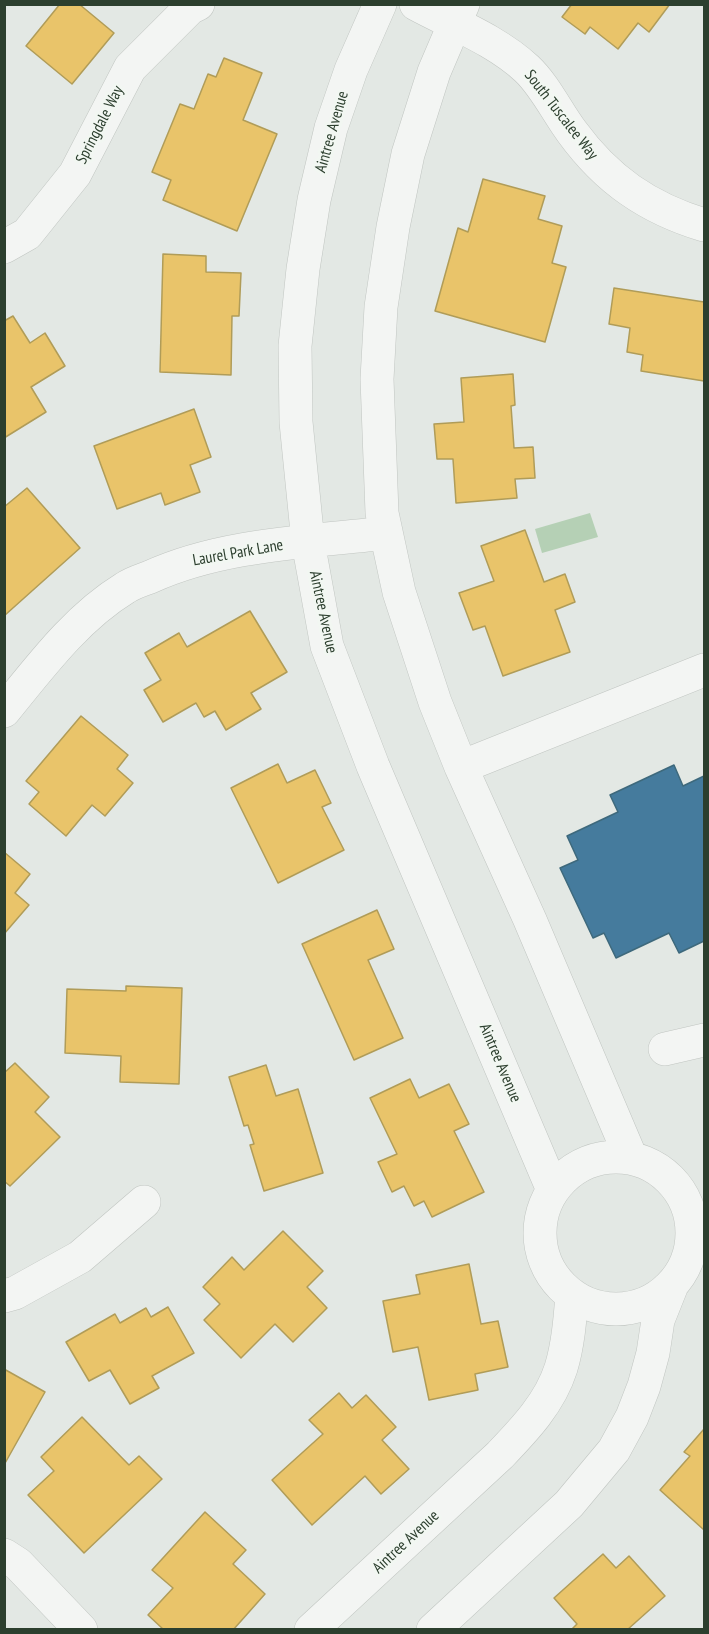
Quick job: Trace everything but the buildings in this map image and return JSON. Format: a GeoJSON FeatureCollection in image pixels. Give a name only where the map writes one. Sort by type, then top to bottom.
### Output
{"type":"FeatureCollection","features":[{"type":"Feature","properties":{"kind":"street","name":"Springdale Way"},"geometry":{"type":"LineString","coordinates":[[4,247],[27,234],[75,174],[130,68],[190,8],[198,4]]}},
{"type":"Feature","properties":{"kind":"street","name":"Aintree Avenue"},"geometry":{"type":"LineString","coordinates":[[380,4],[351,69],[331,128],[314,200],[303,269],[296,346],[296,422],[308,542],[327,646],[373,766],[553,1190]]}},
{"type":"Feature","properties":{"kind":"street","name":"South Tuscalee Way"},"geometry":{"type":"LineString","coordinates":[[416,4],[459,14],[528,70],[572,133],[593,158],[635,195],[675,216],[705,225]]}},
{"type":"Feature","properties":{"kind":"street"},"geometry":{"type":"LineString","coordinates":[[459,14],[434,72],[408,154],[393,227],[381,307],[377,379],[381,492],[386,533],[399,592],[435,702],[631,1158]]}},
{"type":"Feature","properties":{"kind":"street","name":"Laurel Park Lane"},"geometry":{"type":"LineString","coordinates":[[4,711],[82,621],[125,588],[174,566],[223,553],[386,533]]}},
{"type":"Feature","properties":{"kind":"street"},"geometry":{"type":"LineString","coordinates":[[461,767],[705,669]]}},
{"type":"Feature","properties":{"kind":"street"},"geometry":{"type":"LineString","coordinates":[[665,1049],[705,1040]]}},
{"type":"Feature","properties":{"kind":"street"},"geometry":{"type":"LineString","coordinates":[[433,1629],[569,1504],[614,1450],[632,1417],[644,1386],[653,1353],[658,1320],[688,1265],[692,1243],[692,1224],[687,1205],[691,1188],[649,1164],[631,1158],[609,1157],[587,1162],[568,1173],[553,1190],[543,1211],[539,1234],[544,1258],[555,1278],[572,1295],[591,1305],[613,1310],[635,1307],[655,1299],[688,1265]]}},
{"type":"Feature","properties":{"kind":"street"},"geometry":{"type":"LineString","coordinates":[[4,1296],[15,1293],[80,1257],[144,1202]]}},
{"type":"Feature","properties":{"kind":"street","name":"Aintree Avenue"},"geometry":{"type":"LineString","coordinates":[[311,1629],[500,1455],[525,1429],[546,1399],[561,1369],[569,1333],[572,1295]]}},
{"type":"Feature","properties":{"kind":"street"},"geometry":{"type":"LineString","coordinates":[[4,1555],[18,1564],[81,1629]]}},
{"type":"Feature","properties":{"kind":"shaded area"},"geometry":{"type":"Polygon","coordinates":[[[590,513],[598,537],[542,553],[535,529],[590,513]]]}}]}
